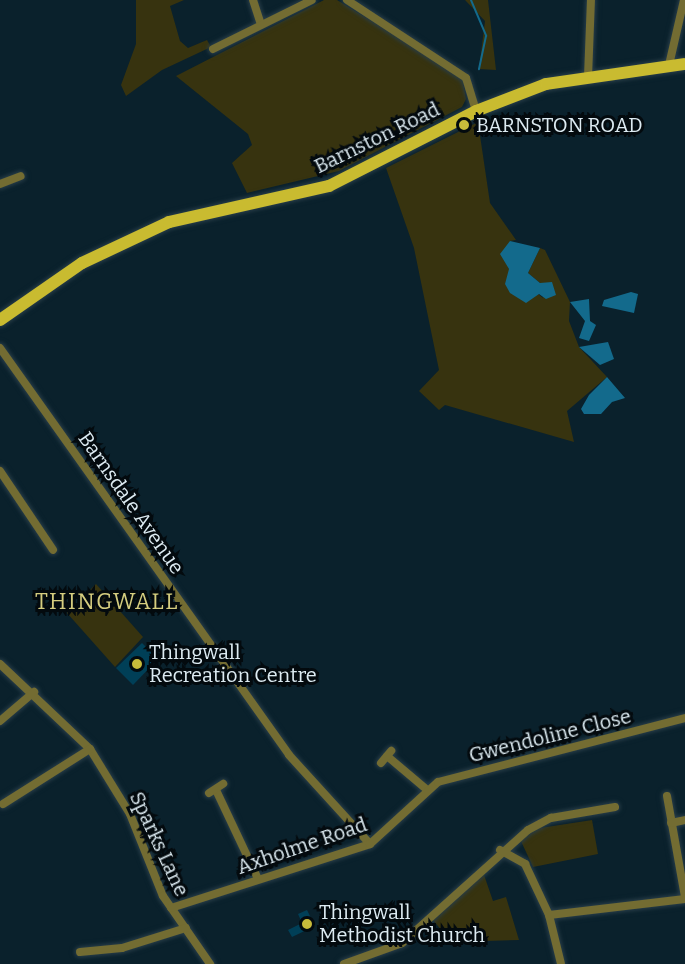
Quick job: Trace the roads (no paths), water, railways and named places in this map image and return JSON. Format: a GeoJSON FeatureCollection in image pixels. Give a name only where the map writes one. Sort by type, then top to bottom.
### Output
{"type":"FeatureCollection","features":[{"type":"Feature","properties":{"kind":"main road","name":"Barnston Road"},"geometry":{"type":"LineString","coordinates":[[0,320],[82,263],[130,238],[169,222],[329,186],[476,111],[546,84],[588,76],[685,64]]}},
{"type":"Feature","properties":{"kind":"street"},"geometry":{"type":"LineString","coordinates":[[253,0],[261,25]]}},
{"type":"Feature","properties":{"kind":"street"},"geometry":{"type":"LineString","coordinates":[[213,49],[312,0]]}},
{"type":"Feature","properties":{"kind":"street"},"geometry":{"type":"LineString","coordinates":[[347,0],[465,78],[476,111]]}},
{"type":"Feature","properties":{"kind":"street"},"geometry":{"type":"LineString","coordinates":[[588,76],[591,0]]}},
{"type":"Feature","properties":{"kind":"street"},"geometry":{"type":"LineString","coordinates":[[669,65],[684,0]]}},
{"type":"Feature","properties":{"kind":"street"},"geometry":{"type":"LineString","coordinates":[[0,184],[21,176]]}},
{"type":"Feature","properties":{"kind":"street","name":"Barnsdale Avenue"},"geometry":{"type":"LineString","coordinates":[[0,348],[289,755],[370,844]]}},
{"type":"Feature","properties":{"kind":"street"},"geometry":{"type":"LineString","coordinates":[[0,471],[53,550]]}},
{"type":"Feature","properties":{"kind":"street","name":"Sparks Lane"},"geometry":{"type":"LineString","coordinates":[[0,664],[34,692],[90,748],[130,814],[171,908],[210,964]]}},
{"type":"Feature","properties":{"kind":"street"},"geometry":{"type":"LineString","coordinates":[[0,721],[34,692]]}},
{"type":"Feature","properties":{"kind":"street","name":"Gwendoline Close"},"geometry":{"type":"LineString","coordinates":[[425,789],[685,718]]}},
{"type":"Feature","properties":{"kind":"street"},"geometry":{"type":"LineString","coordinates":[[3,804],[90,748]]}},
{"type":"Feature","properties":{"kind":"street"},"geometry":{"type":"LineString","coordinates":[[386,757],[425,789]]}},
{"type":"Feature","properties":{"kind":"street"},"geometry":{"type":"LineString","coordinates":[[216,789],[258,879]]}},
{"type":"Feature","properties":{"kind":"street","name":"Axholme Road"},"geometry":{"type":"LineString","coordinates":[[171,908],[370,844],[425,789]]}},
{"type":"Feature","properties":{"kind":"street"},"geometry":{"type":"LineString","coordinates":[[549,915],[685,898],[667,796]]}},
{"type":"Feature","properties":{"kind":"street"},"geometry":{"type":"LineString","coordinates":[[344,964],[402,943],[500,850],[551,818],[615,807]]}},
{"type":"Feature","properties":{"kind":"street"},"geometry":{"type":"LineString","coordinates":[[671,823],[685,820]]}},
{"type":"Feature","properties":{"kind":"street"},"geometry":{"type":"LineString","coordinates":[[500,850],[525,864],[549,915],[561,964]]}},
{"type":"Feature","properties":{"kind":"street"},"geometry":{"type":"LineString","coordinates":[[80,952],[141,943],[186,928]]}},
{"type":"Feature","properties":{"kind":"water"},"geometry":{"type":"Polygon","coordinates":[[[510,241],[540,248],[528,273],[540,283],[552,282],[556,295],[546,299],[539,294],[526,303],[510,293],[505,284],[509,269],[500,254],[510,241]]]}},
{"type":"Feature","properties":{"kind":"water"},"geometry":{"type":"Polygon","coordinates":[[[631,292],[638,294],[634,313],[602,306],[604,300],[631,292]]]}},
{"type":"Feature","properties":{"kind":"water"},"geometry":{"type":"Polygon","coordinates":[[[589,299],[590,321],[596,325],[589,341],[579,338],[585,321],[570,302],[589,299]]]}},
{"type":"Feature","properties":{"kind":"water"},"geometry":{"type":"Polygon","coordinates":[[[608,342],[614,359],[600,365],[579,347],[608,342]]]}},
{"type":"Feature","properties":{"kind":"water"},"geometry":{"type":"Polygon","coordinates":[[[607,377],[625,398],[612,402],[601,414],[584,414],[581,409],[589,395],[607,377]]]}},
{"type":"Feature","properties":{"kind":"waterway"},"geometry":{"type":"LineString","coordinates":[[471,0],[486,36],[479,69]]}},
{"type":"Feature","properties":{"kind":"place","name":"BARNSTON ROAD"},"geometry":{"type":"Point","coordinates":[464,125]}},
{"type":"Feature","properties":{"kind":"place","name":"Thingwall Recreation Centre"},"geometry":{"type":"Point","coordinates":[137,664]}},
{"type":"Feature","properties":{"kind":"place","name":"Thingwall Methodist Church"},"geometry":{"type":"Point","coordinates":[307,924]}},
{"type":"Feature","properties":{"kind":"district","name":"THINGWALL"},"geometry":{"type":"Point","coordinates":[107,602]}}]}
